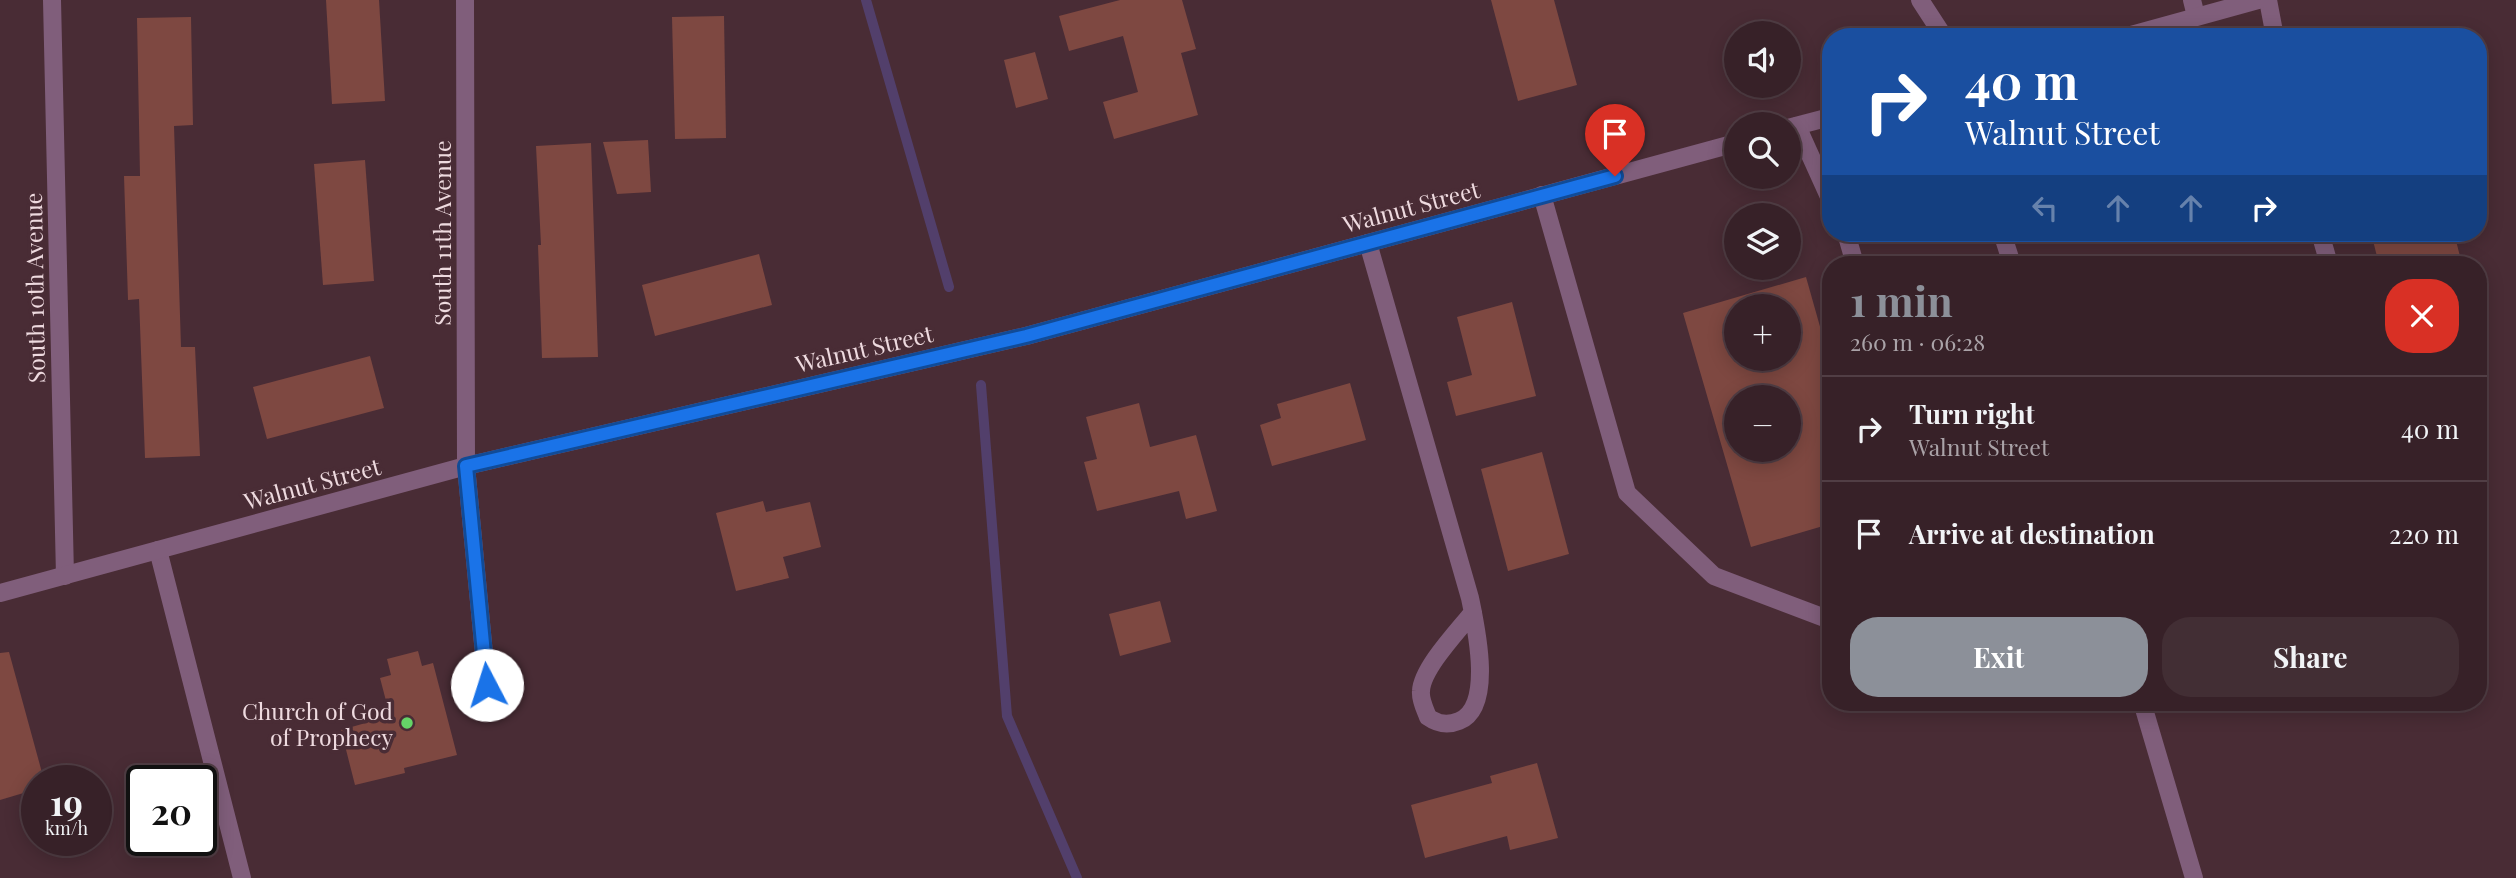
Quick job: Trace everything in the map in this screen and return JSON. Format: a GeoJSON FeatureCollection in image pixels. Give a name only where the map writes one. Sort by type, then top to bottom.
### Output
{"type":"FeatureCollection","features":[{"type":"Feature","properties":{"kind":"street","name":"South 10th Avenue"},"geometry":{"type":"LineString","coordinates":[[52,0],[65,576]]}},
{"type":"Feature","properties":{"kind":"street","name":"South 11th Avenue"},"geometry":{"type":"LineString","coordinates":[[465,0],[466,466],[487,685]]}},
{"type":"Feature","properties":{"kind":"street"},"geometry":{"type":"LineString","coordinates":[[1920,0],[1938,28]]}},
{"type":"Feature","properties":{"kind":"street"},"geometry":{"type":"LineString","coordinates":[[2146,28],[2194,8],[2258,0]]}},
{"type":"Feature","properties":{"kind":"street"},"geometry":{"type":"LineString","coordinates":[[2268,0],[2273,28]]}},
{"type":"Feature","properties":{"kind":"street"},"geometry":{"type":"LineString","coordinates":[[1801,125],[1822,119]]}},
{"type":"Feature","properties":{"kind":"street"},"geometry":{"type":"LineString","coordinates":[[1801,143],[1822,183]]}},
{"type":"Feature","properties":{"kind":"street","name":"Walnut Street"},"geometry":{"type":"LineString","coordinates":[[0,593],[466,466],[1026,336],[1724,146]]}},
{"type":"Feature","properties":{"kind":"street"},"geometry":{"type":"LineString","coordinates":[[1542,195],[1627,492],[1714,576],[1822,617]]}},
{"type":"Feature","properties":{"kind":"street"},"geometry":{"type":"LineString","coordinates":[[1368,243],[1473,612],[1480,680],[1475,704],[1468,717],[1454,723],[1437,724],[1428,717],[1421,689],[1446,646],[1473,612]]}},
{"type":"Feature","properties":{"kind":"street"},"geometry":{"type":"LineString","coordinates":[[158,550],[242,878]]}},
{"type":"Feature","properties":{"kind":"street"},"geometry":{"type":"LineString","coordinates":[[2145,711],[2194,878]]}},
{"type":"Feature","properties":{"kind":"building"},"geometry":{"type":"Polygon","coordinates":[[[326,0],[379,0],[385,101],[332,104],[326,0]]]}},
{"type":"Feature","properties":{"kind":"building"},"geometry":{"type":"Polygon","coordinates":[[[1120,0],[1182,0],[1196,49],[1181,53],[1198,115],[1114,139],[1103,102],[1138,92],[1123,36],[1069,51],[1059,16],[1120,0]]]}},
{"type":"Feature","properties":{"kind":"building"},"geometry":{"type":"Polygon","coordinates":[[[1491,0],[1554,0],[1577,85],[1518,101],[1491,0]]]}},
{"type":"Feature","properties":{"kind":"building"},"geometry":{"type":"Polygon","coordinates":[[[724,16],[726,138],[675,139],[672,17],[724,16]]]}},
{"type":"Feature","properties":{"kind":"building"},"geometry":{"type":"Polygon","coordinates":[[[191,17],[193,125],[174,126],[181,347],[195,347],[200,456],[145,458],[139,299],[128,300],[124,176],[140,176],[137,18],[191,17]]]}},
{"type":"Feature","properties":{"kind":"building"},"geometry":{"type":"Polygon","coordinates":[[[1035,52],[1048,99],[1016,108],[1004,60],[1035,52]]]}},
{"type":"Feature","properties":{"kind":"building"},"geometry":{"type":"Polygon","coordinates":[[[648,140],[651,192],[617,194],[603,142],[648,140]]]}},
{"type":"Feature","properties":{"kind":"building"},"geometry":{"type":"Polygon","coordinates":[[[591,143],[598,357],[542,358],[538,245],[541,245],[536,146],[591,143]]]}},
{"type":"Feature","properties":{"kind":"building"},"geometry":{"type":"Polygon","coordinates":[[[365,160],[374,281],[323,285],[314,164],[365,160]]]}},
{"type":"Feature","properties":{"kind":"building"},"geometry":{"type":"Polygon","coordinates":[[[2373,242],[2456,242],[2460,256],[2377,256],[2373,242]]]}},
{"type":"Feature","properties":{"kind":"building"},"geometry":{"type":"Polygon","coordinates":[[[759,254],[772,305],[655,336],[642,285],[759,254]]]}},
{"type":"Feature","properties":{"kind":"building"},"geometry":{"type":"Polygon","coordinates":[[[1806,277],[1822,334],[1822,526],[1751,547],[1726,462],[1801,462],[1801,385],[1724,385],[1724,454],[1683,313],[1724,301],[1724,371],[1801,371],[1801,294],[1748,294],[1806,277]]]}},
{"type":"Feature","properties":{"kind":"building"},"geometry":{"type":"Polygon","coordinates":[[[1512,302],[1536,396],[1456,416],[1447,382],[1472,375],[1457,317],[1512,302]]]}},
{"type":"Feature","properties":{"kind":"building"},"geometry":{"type":"Polygon","coordinates":[[[370,356],[384,408],[267,439],[253,387],[370,356]]]}},
{"type":"Feature","properties":{"kind":"building"},"geometry":{"type":"Polygon","coordinates":[[[1350,383],[1366,440],[1272,466],[1260,425],[1281,418],[1277,404],[1350,383]]]}},
{"type":"Feature","properties":{"kind":"building"},"geometry":{"type":"Polygon","coordinates":[[[1139,403],[1150,447],[1196,435],[1217,511],[1186,519],[1179,491],[1097,511],[1084,462],[1097,459],[1086,417],[1139,403]]]}},
{"type":"Feature","properties":{"kind":"building"},"geometry":{"type":"Polygon","coordinates":[[[1542,452],[1569,554],[1508,571],[1481,469],[1542,452]]]}},
{"type":"Feature","properties":{"kind":"building"},"geometry":{"type":"Polygon","coordinates":[[[763,501],[766,512],[810,502],[821,547],[783,557],[789,578],[736,591],[716,513],[763,501]]]}},
{"type":"Feature","properties":{"kind":"building"},"geometry":{"type":"Polygon","coordinates":[[[1160,601],[1171,642],[1120,656],[1109,614],[1160,601]]]}},
{"type":"Feature","properties":{"kind":"building","name":"Church of God of Prophecy"},"geometry":{"type":"Polygon","coordinates":[[[418,651],[422,666],[433,663],[457,755],[404,768],[405,773],[355,785],[341,730],[390,716],[380,678],[391,675],[387,659],[418,651]]]}},
{"type":"Feature","properties":{"kind":"building"},"geometry":{"type":"Polygon","coordinates":[[[9,652],[40,765],[21,765],[21,794],[0,800],[0,653],[9,652]]]}},
{"type":"Feature","properties":{"kind":"building"},"geometry":{"type":"Polygon","coordinates":[[[1537,763],[1558,838],[1510,850],[1507,836],[1425,858],[1411,805],[1492,783],[1490,776],[1537,763]]]}},
{"type":"Feature","properties":{"kind":"waterway"},"geometry":{"type":"LineString","coordinates":[[866,0],[949,287]]}},
{"type":"Feature","properties":{"kind":"waterway"},"geometry":{"type":"LineString","coordinates":[[981,385],[1007,716],[1077,878]]}},
{"type":"Feature","properties":{"kind":"place","name":"Church of God of Prophecy"},"geometry":{"type":"Point","coordinates":[407,723]}},
{"type":"Feature","properties":{"kind":"route"},"geometry":{"type":"LineString","coordinates":[[487,685],[466,466],[1026,336],[1615,176]]}}]}
